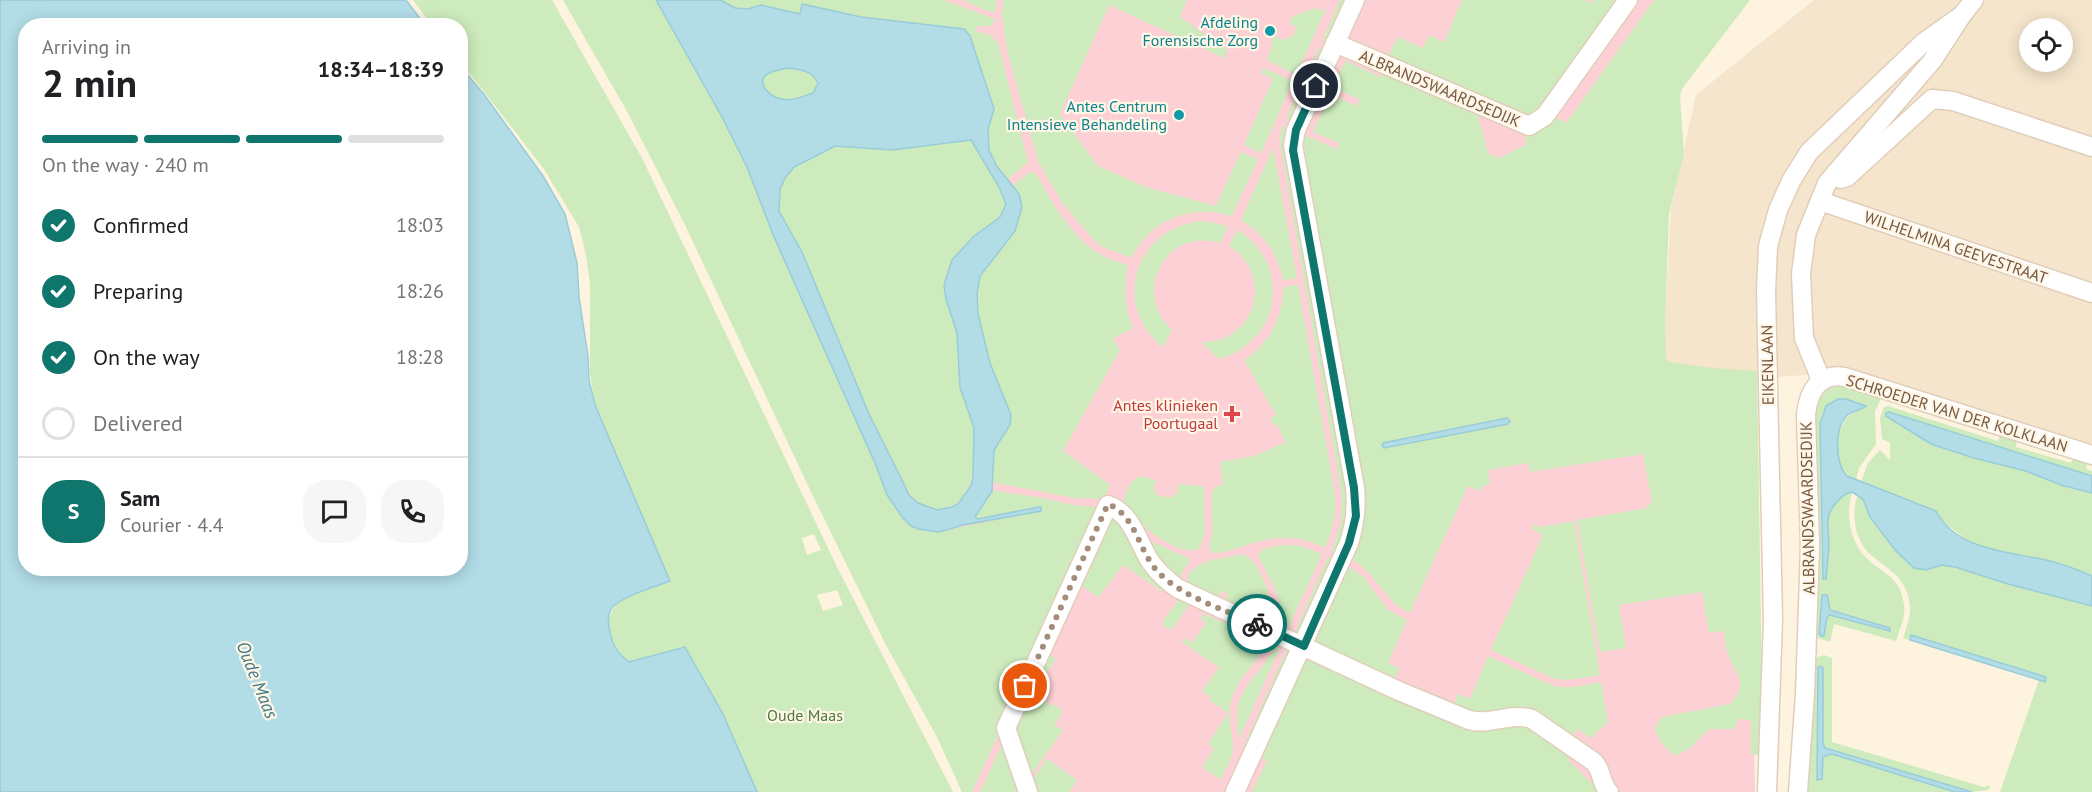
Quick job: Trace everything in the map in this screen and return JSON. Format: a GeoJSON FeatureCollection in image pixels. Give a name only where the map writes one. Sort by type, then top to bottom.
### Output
{"type":"FeatureCollection","features":[{"type":"Feature","properties":{"kind":"street"},"geometry":{"type":"LineString","coordinates":[[1235,792],[1304,646],[1354,527],[1356,505],[1293,145],[1296,130],[1355,0]]}},
{"type":"Feature","properties":{"kind":"street","name":"ALBRANDSWAARDSEDIJK"},"geometry":{"type":"LineString","coordinates":[[1335,43],[1529,126],[1545,116],[1628,0]]}},
{"type":"Feature","properties":{"kind":"street"},"geometry":{"type":"LineString","coordinates":[[1821,380],[1804,338],[1801,274],[1806,236],[1827,183],[1932,61],[1974,0]]}},
{"type":"Feature","properties":{"kind":"street","name":"EIKENLAAN"},"geometry":{"type":"LineString","coordinates":[[1767,792],[1773,620],[1766,291],[1768,246],[1778,210],[1809,152],[1924,42],[1962,15]]}},
{"type":"Feature","properties":{"kind":"street"},"geometry":{"type":"LineString","coordinates":[[1827,183],[1847,177],[1932,99],[1953,100],[2092,147]]}},
{"type":"Feature","properties":{"kind":"street","name":"WILHELMINA GEEVESTRAAT"},"geometry":{"type":"LineString","coordinates":[[1820,201],[2092,293]]}},
{"type":"Feature","properties":{"kind":"street","name":"SCHROEDER VAN DER KOLKLAAN"},"geometry":{"type":"LineString","coordinates":[[1821,380],[1839,376],[1883,387],[2092,455]]}},
{"type":"Feature","properties":{"kind":"street","name":"ALBRANDSWAARDSEDIJK"},"geometry":{"type":"LineString","coordinates":[[1798,792],[1805,694],[1810,546],[1806,415],[1811,391],[1821,380]]}},
{"type":"Feature","properties":{"kind":"street"},"geometry":{"type":"LineString","coordinates":[[1028,792],[1006,728],[1108,504],[1128,519],[1154,567],[1177,588],[1469,720],[1479,722],[1520,716],[1532,719],[1594,762],[1601,770],[1605,788],[1609,792]]}},
{"type":"Feature","properties":{"kind":"shaded area","name":"Antes klinieken Poortugaal"},"geometry":{"type":"Polygon","coordinates":[[[595,0],[1747,0],[1674,99],[1656,366],[1752,632],[1755,792],[969,792],[595,0]]]}},
{"type":"Feature","properties":{"kind":"shaded area"},"geometry":{"type":"Polygon","coordinates":[[[1814,0],[2092,0],[2092,446],[1844,372],[1699,383],[1663,363],[1671,208],[1696,95],[1814,0]]]}},
{"type":"Feature","properties":{"kind":"green space","name":"Oude Maas"},"geometry":{"type":"Polygon","coordinates":[[[413,0],[552,0],[642,158],[837,567],[953,792],[757,792],[723,714],[685,647],[629,662],[616,648],[612,640],[609,619],[613,610],[628,597],[670,581],[595,405],[590,373],[590,284],[586,255],[579,227],[544,169],[468,71],[468,18],[427,18],[413,0]],[[814,534],[802,538],[807,555],[821,550],[814,534]],[[837,590],[817,595],[823,611],[843,605],[837,590]]]}},
{"type":"Feature","properties":{"kind":"green space"},"geometry":{"type":"Polygon","coordinates":[[[563,0],[656,0],[722,117],[747,167],[774,237],[875,463],[887,495],[911,526],[939,532],[1042,510],[1039,507],[976,519],[975,517],[992,490],[1072,505],[1099,507],[1050,622],[972,792],[962,792],[937,737],[886,645],[685,225],[628,113],[563,0]]]}},
{"type":"Feature","properties":{"kind":"green space"},"geometry":{"type":"Polygon","coordinates":[[[721,0],[944,0],[995,19],[992,26],[977,26],[976,32],[989,34],[998,43],[1028,162],[1007,180],[996,165],[989,150],[988,129],[993,109],[970,36],[964,29],[861,17],[803,4],[800,14],[760,6],[748,9],[735,8],[721,0]]]}},
{"type":"Feature","properties":{"kind":"green space"},"geometry":{"type":"Polygon","coordinates":[[[963,0],[997,0],[995,12],[987,11],[963,0]]]}},
{"type":"Feature","properties":{"kind":"green space"},"geometry":{"type":"Polygon","coordinates":[[[1003,0],[1187,0],[1180,17],[1227,50],[1224,58],[1109,5],[1060,114],[1098,166],[1149,188],[1216,206],[1241,152],[1258,159],[1232,216],[1202,212],[1174,218],[1149,234],[1131,258],[1103,247],[1095,241],[1062,203],[1038,161],[1007,50],[1002,13],[1003,0]]]}},
{"type":"Feature","properties":{"kind":"green space"},"geometry":{"type":"Polygon","coordinates":[[[1340,0],[1346,0],[1327,43],[1322,41],[1340,0]]]}},
{"type":"Feature","properties":{"kind":"green space"},"geometry":{"type":"Polygon","coordinates":[[[1462,0],[1584,0],[1592,3],[1593,0],[1613,0],[1614,4],[1538,115],[1527,120],[1388,57],[1397,37],[1423,48],[1429,35],[1444,42],[1462,0]]]}},
{"type":"Feature","properties":{"kind":"green space"},"geometry":{"type":"Polygon","coordinates":[[[1654,0],[1750,0],[1682,89],[1680,96],[1684,154],[1669,213],[1665,325],[1668,362],[1757,371],[1763,756],[1751,754],[1751,720],[1738,719],[1735,729],[1709,729],[1690,748],[1676,756],[1665,747],[1658,736],[1655,727],[1662,717],[1730,704],[1740,687],[1728,654],[1724,631],[1709,633],[1702,592],[1619,605],[1626,648],[1600,652],[1577,520],[1647,508],[1647,505],[1652,503],[1643,454],[1530,472],[1528,463],[1488,470],[1490,484],[1483,486],[1480,491],[1468,486],[1410,613],[1393,602],[1367,571],[1350,559],[1358,540],[1301,148],[1302,134],[1337,149],[1339,143],[1313,132],[1330,94],[1357,106],[1359,99],[1333,88],[1345,61],[1381,77],[1385,70],[1477,112],[1488,153],[1499,158],[1527,144],[1524,135],[1550,122],[1554,116],[1566,123],[1654,0]]]}},
{"type":"Feature","properties":{"kind":"green space"},"geometry":{"type":"Polygon","coordinates":[[[1315,8],[1322,11],[1326,9],[1296,75],[1267,60],[1274,36],[1283,40],[1293,36],[1297,27],[1289,24],[1292,17],[1315,8]]]}},
{"type":"Feature","properties":{"kind":"green space"},"geometry":{"type":"Polygon","coordinates":[[[1319,48],[1324,50],[1292,122],[1286,119],[1319,48]]]}},
{"type":"Feature","properties":{"kind":"green space"},"geometry":{"type":"Polygon","coordinates":[[[787,68],[812,76],[818,83],[813,93],[785,100],[777,98],[764,87],[763,80],[767,74],[787,68]]]}},
{"type":"Feature","properties":{"kind":"green space"},"geometry":{"type":"Polygon","coordinates":[[[1263,68],[1293,81],[1261,153],[1244,145],[1273,79],[1261,73],[1263,68]]]}},
{"type":"Feature","properties":{"kind":"green space"},"geometry":{"type":"Polygon","coordinates":[[[1283,126],[1289,128],[1347,490],[1347,525],[1336,553],[1331,551],[1341,522],[1342,497],[1279,137],[1283,126]]]}},
{"type":"Feature","properties":{"kind":"green space"},"geometry":{"type":"Polygon","coordinates":[[[972,139],[1006,204],[1000,216],[969,240],[958,252],[945,281],[945,293],[956,330],[961,390],[973,422],[975,439],[971,482],[966,494],[958,504],[948,509],[934,509],[920,504],[910,493],[869,414],[802,252],[779,211],[780,189],[794,167],[835,146],[892,150],[972,139]]]}},
{"type":"Feature","properties":{"kind":"green space"},"geometry":{"type":"Polygon","coordinates":[[[1273,148],[1297,278],[1283,280],[1274,253],[1257,232],[1241,220],[1273,148]]]}},
{"type":"Feature","properties":{"kind":"green space"},"geometry":{"type":"Polygon","coordinates":[[[1031,171],[1037,175],[1055,207],[1080,238],[1102,255],[1128,266],[1126,298],[1133,328],[1112,339],[1120,350],[1063,451],[1109,484],[1104,499],[1074,498],[992,482],[994,450],[1010,425],[1011,415],[990,363],[978,314],[977,293],[980,276],[1015,231],[1019,194],[1012,186],[1031,171]]]}},
{"type":"Feature","properties":{"kind":"green space"},"geometry":{"type":"Polygon","coordinates":[[[1204,221],[1228,226],[1220,243],[1201,241],[1184,244],[1170,253],[1160,266],[1155,282],[1155,298],[1160,315],[1172,330],[1163,347],[1147,329],[1137,310],[1135,289],[1138,269],[1147,251],[1162,236],[1181,226],[1204,221]]]}},
{"type":"Feature","properties":{"kind":"green space"},"geometry":{"type":"Polygon","coordinates":[[[1237,230],[1255,244],[1267,262],[1272,281],[1272,301],[1266,320],[1255,337],[1239,350],[1218,359],[1202,342],[1221,339],[1235,331],[1246,319],[1253,305],[1255,289],[1252,273],[1243,258],[1229,246],[1237,230]]]}},
{"type":"Feature","properties":{"kind":"green space"},"geometry":{"type":"Polygon","coordinates":[[[1298,285],[1335,494],[1335,515],[1330,535],[1325,548],[1304,540],[1283,538],[1213,553],[1209,549],[1212,534],[1212,491],[1217,486],[1223,485],[1220,462],[1254,456],[1286,442],[1276,424],[1273,425],[1270,419],[1276,415],[1244,360],[1253,354],[1273,329],[1281,309],[1283,287],[1298,285]]]}},
{"type":"Feature","properties":{"kind":"green space"},"geometry":{"type":"Polygon","coordinates":[[[1843,385],[1882,396],[1875,412],[1876,444],[1859,468],[1856,480],[1841,466],[1837,444],[1844,422],[1860,409],[1823,412],[1820,424],[1822,578],[1829,553],[1828,514],[1840,498],[1852,492],[1849,521],[1854,540],[1865,556],[1889,576],[1900,590],[1904,614],[1896,641],[1834,624],[1830,642],[1815,637],[1813,426],[1819,398],[1827,389],[1843,385]],[[1822,595],[1819,634],[1821,636],[1824,636],[1827,617],[1830,615],[1890,631],[1890,628],[1829,610],[1822,595]]]}},
{"type":"Feature","properties":{"kind":"green space"},"geometry":{"type":"Polygon","coordinates":[[[1888,406],[1998,441],[2001,433],[2017,438],[2016,447],[2071,463],[2074,456],[2088,461],[2086,469],[2092,471],[2092,476],[1889,412],[1885,414],[1931,444],[2026,471],[2061,485],[2092,493],[2092,576],[2057,563],[1988,549],[1969,541],[1944,523],[1936,511],[1861,482],[1868,463],[1880,450],[1890,460],[1890,443],[1882,439],[1880,418],[1884,407],[1888,406]]]}},
{"type":"Feature","properties":{"kind":"green space"},"geometry":{"type":"Polygon","coordinates":[[[1140,476],[1156,480],[1153,490],[1157,491],[1156,495],[1172,498],[1173,494],[1177,495],[1178,484],[1204,488],[1205,534],[1199,549],[1190,550],[1169,544],[1138,521],[1124,507],[1128,489],[1140,476]]]}},
{"type":"Feature","properties":{"kind":"green space"},"geometry":{"type":"Polygon","coordinates":[[[1858,494],[1863,499],[1870,517],[1891,545],[1914,568],[1926,570],[1942,565],[1955,567],[2008,584],[2092,606],[2092,792],[2000,792],[2039,680],[2045,682],[1910,636],[1910,640],[1903,638],[1910,614],[1908,596],[1901,581],[1871,555],[1861,542],[1855,526],[1858,494]]]}},
{"type":"Feature","properties":{"kind":"green space"},"geometry":{"type":"Polygon","coordinates":[[[1114,514],[1166,588],[1163,592],[1123,565],[1099,597],[1077,583],[1107,518],[1114,514]]]}},
{"type":"Feature","properties":{"kind":"green space"},"geometry":{"type":"Polygon","coordinates":[[[1574,521],[1600,675],[1569,680],[1555,679],[1491,650],[1543,535],[1532,529],[1534,524],[1540,527],[1574,521]]]}},
{"type":"Feature","properties":{"kind":"green space"},"geometry":{"type":"Polygon","coordinates":[[[1146,539],[1188,558],[1189,562],[1178,579],[1170,576],[1146,539]]]}},
{"type":"Feature","properties":{"kind":"green space"},"geometry":{"type":"Polygon","coordinates":[[[1282,545],[1302,546],[1322,554],[1287,631],[1281,628],[1280,605],[1276,591],[1258,556],[1262,549],[1282,545]]]}},
{"type":"Feature","properties":{"kind":"green space"},"geometry":{"type":"Polygon","coordinates":[[[1242,554],[1256,565],[1266,584],[1274,624],[1224,602],[1228,594],[1221,591],[1217,599],[1186,584],[1188,575],[1200,565],[1242,554]]]}},
{"type":"Feature","properties":{"kind":"green space"},"geometry":{"type":"Polygon","coordinates":[[[1328,557],[1333,560],[1299,636],[1294,634],[1328,557]]]}},
{"type":"Feature","properties":{"kind":"green space"},"geometry":{"type":"Polygon","coordinates":[[[1347,566],[1363,576],[1388,610],[1407,620],[1388,663],[1400,669],[1395,677],[1389,677],[1313,642],[1347,566]]]}},
{"type":"Feature","properties":{"kind":"green space"},"geometry":{"type":"Polygon","coordinates":[[[1179,599],[1188,602],[1189,605],[1173,628],[1167,629],[1163,621],[1179,599]]]}},
{"type":"Feature","properties":{"kind":"green space"},"geometry":{"type":"Polygon","coordinates":[[[1204,614],[1268,642],[1239,683],[1232,698],[1230,717],[1233,753],[1221,780],[1202,767],[1214,749],[1208,744],[1228,713],[1209,700],[1210,697],[1202,691],[1219,667],[1182,642],[1185,638],[1192,643],[1206,623],[1200,618],[1204,614]]]}},
{"type":"Feature","properties":{"kind":"green space"},"geometry":{"type":"Polygon","coordinates":[[[1275,646],[1280,648],[1239,739],[1237,721],[1241,696],[1275,646]]]}},
{"type":"Feature","properties":{"kind":"green space"},"geometry":{"type":"Polygon","coordinates":[[[1286,651],[1291,653],[1248,750],[1243,747],[1286,651]]]}},
{"type":"Feature","properties":{"kind":"green space"},"geometry":{"type":"Polygon","coordinates":[[[1046,652],[1056,659],[1033,692],[1063,711],[1054,725],[1063,730],[1028,780],[1011,730],[1046,652]]]}},
{"type":"Feature","properties":{"kind":"green space"},"geometry":{"type":"Polygon","coordinates":[[[1824,655],[1832,658],[1832,742],[1984,787],[1991,785],[1988,790],[1972,792],[1825,748],[1823,743],[1822,666],[1819,666],[1822,779],[1823,757],[1832,754],[1955,792],[1805,792],[1813,664],[1818,657],[1824,655]]]}},
{"type":"Feature","properties":{"kind":"green space"},"geometry":{"type":"Polygon","coordinates":[[[1488,656],[1556,687],[1573,687],[1601,682],[1608,722],[1590,738],[1577,729],[1571,738],[1530,708],[1476,716],[1455,704],[1457,694],[1470,699],[1488,656]]]}},
{"type":"Feature","properties":{"kind":"green space"},"geometry":{"type":"Polygon","coordinates":[[[1305,659],[1404,703],[1410,701],[1456,724],[1474,730],[1515,723],[1532,727],[1567,751],[1569,761],[1601,792],[1252,792],[1267,760],[1261,757],[1305,659]]]}},
{"type":"Feature","properties":{"kind":"green space"},"geometry":{"type":"Polygon","coordinates":[[[1005,738],[1024,792],[980,792],[1005,738]]]}},
{"type":"Feature","properties":{"kind":"green space"},"geometry":{"type":"Polygon","coordinates":[[[1047,759],[1077,780],[1069,792],[1033,792],[1029,784],[1047,759]]]}},
{"type":"Feature","properties":{"kind":"water"},"geometry":{"type":"Polygon","coordinates":[[[0,0],[406,0],[420,18],[18,18],[18,576],[468,576],[468,75],[543,176],[565,214],[577,263],[589,380],[595,405],[670,581],[630,596],[611,609],[608,620],[612,641],[629,662],[685,647],[723,714],[757,792],[0,792],[0,0]]]}},
{"type":"Feature","properties":{"kind":"water"},"geometry":{"type":"Polygon","coordinates":[[[656,0],[721,0],[735,8],[748,9],[761,5],[800,14],[802,4],[861,17],[964,29],[970,36],[994,109],[988,129],[989,150],[996,165],[1019,194],[1022,207],[1015,231],[980,276],[977,293],[978,314],[990,363],[1011,415],[1010,425],[994,450],[992,491],[975,517],[978,519],[1039,507],[1041,511],[963,525],[939,532],[918,529],[903,518],[887,495],[875,463],[774,237],[747,167],[722,117],[656,0]],[[787,68],[767,74],[763,80],[764,87],[777,98],[785,100],[813,93],[818,83],[813,76],[801,70],[787,68]],[[971,140],[892,150],[835,146],[794,167],[780,189],[779,211],[802,252],[869,414],[909,495],[918,503],[937,510],[958,504],[971,486],[973,478],[974,428],[960,387],[957,333],[944,285],[952,260],[973,237],[1000,217],[1006,204],[999,187],[971,140]]]}},
{"type":"Feature","properties":{"kind":"water"},"geometry":{"type":"Polygon","coordinates":[[[1838,399],[1846,399],[1866,406],[1849,414],[1838,435],[1838,454],[1847,476],[1936,511],[1946,525],[1959,536],[1973,543],[1990,549],[2061,564],[2092,576],[2092,606],[2008,584],[1955,567],[1942,565],[1926,570],[1914,568],[1896,551],[1870,517],[1863,499],[1852,492],[1842,497],[1828,517],[1829,546],[1826,579],[1823,579],[1820,424],[1826,406],[1838,399]]]}},
{"type":"Feature","properties":{"kind":"water"},"geometry":{"type":"Polygon","coordinates":[[[1889,412],[2092,476],[2092,493],[2061,485],[2026,471],[1931,444],[1886,416],[1889,412]]]}},
{"type":"Feature","properties":{"kind":"water"},"geometry":{"type":"Polygon","coordinates":[[[1507,418],[1510,421],[1508,424],[1384,448],[1382,445],[1383,443],[1507,418]]]}},
{"type":"Feature","properties":{"kind":"water"},"geometry":{"type":"Polygon","coordinates":[[[1822,595],[1827,595],[1830,610],[1890,628],[1890,631],[1830,615],[1827,617],[1824,636],[1821,636],[1819,634],[1822,595]]]}},
{"type":"Feature","properties":{"kind":"water"},"geometry":{"type":"Polygon","coordinates":[[[1911,635],[2046,677],[2045,682],[1910,640],[1911,635]]]}},
{"type":"Feature","properties":{"kind":"water"},"geometry":{"type":"Polygon","coordinates":[[[1818,667],[1823,668],[1823,743],[1825,748],[1972,792],[1955,792],[1832,754],[1823,757],[1822,779],[1817,780],[1818,667]]]}},
{"type":"Feature","properties":{"kind":"way so far"},"geometry":{"type":"LineString","coordinates":[[1025,686],[1108,504],[1128,519],[1150,561],[1167,580],[1177,588],[1257,624]]}},
{"type":"Feature","properties":{"kind":"place","name":"Afdeling Forensische Zorg"},"geometry":{"type":"Point","coordinates":[1270,31]}},
{"type":"Feature","properties":{"kind":"place","name":"Antes Centrum Intensieve Behandeling"},"geometry":{"type":"Point","coordinates":[1179,115]}},
{"type":"Feature","properties":{"kind":"place","name":"Antes klinieken Poortugaal"},"geometry":{"type":"Point","coordinates":[1232,414]}},
{"type":"Feature","properties":{"kind":"route"},"geometry":{"type":"LineString","coordinates":[[1257,624],[1304,646],[1349,543],[1356,516],[1354,488],[1293,150],[1296,130],[1316,86]]}}]}
